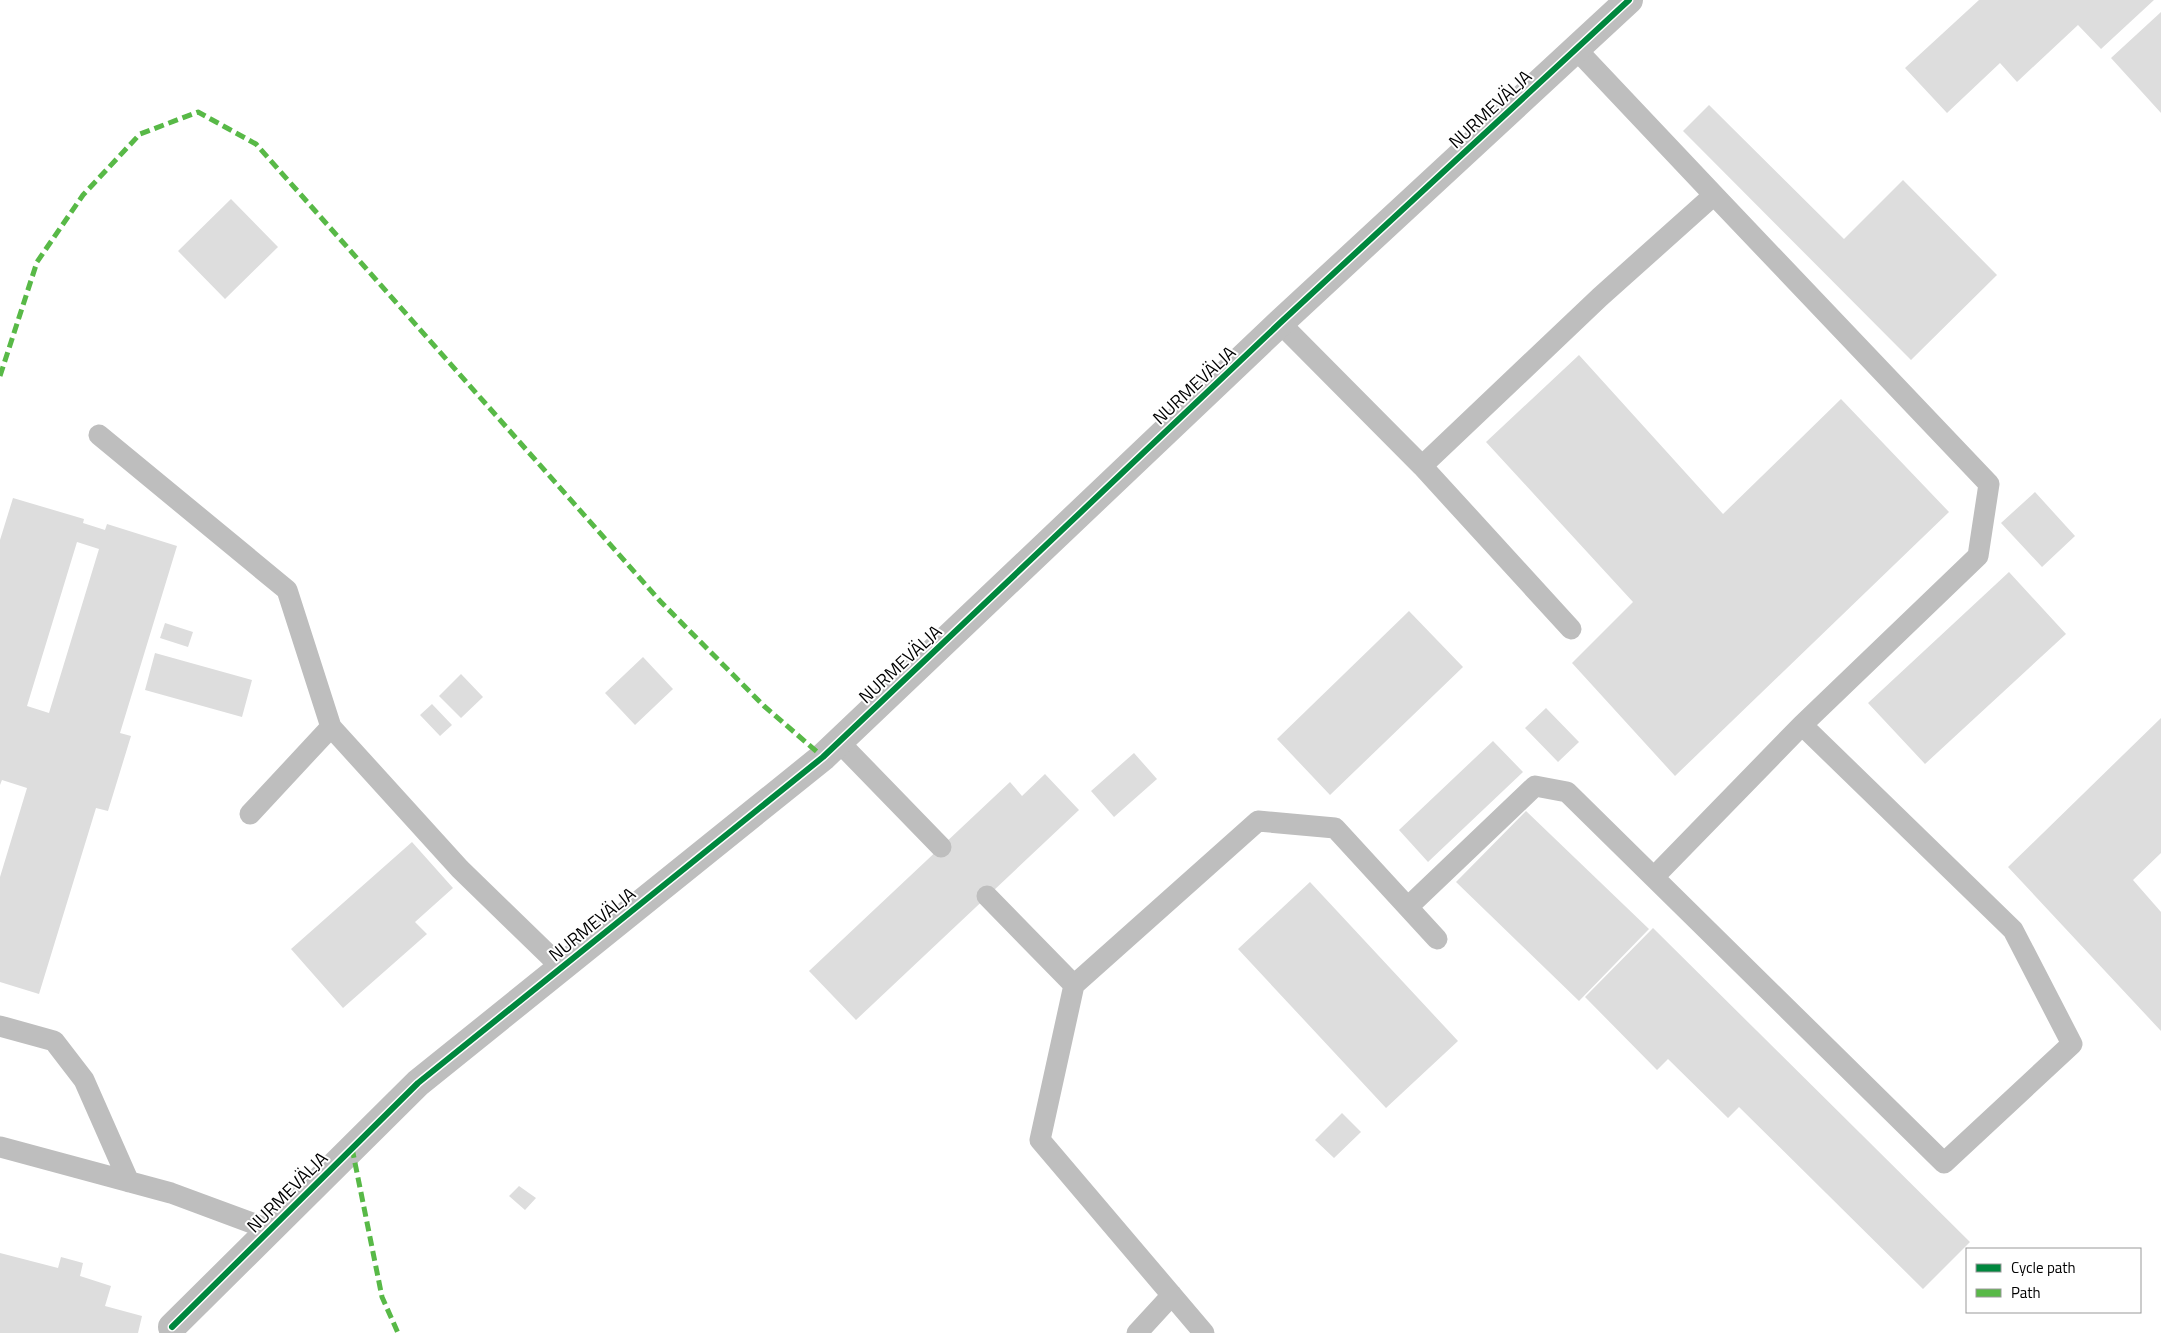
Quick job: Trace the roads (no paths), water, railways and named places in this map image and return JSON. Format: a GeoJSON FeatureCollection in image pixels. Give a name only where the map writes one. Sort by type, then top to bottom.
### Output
{"type":"FeatureCollection","features":[{"type":"Feature","properties":{"kind":"street","name":"NURMEVÄLJA"},"geometry":{"type":"LineString","coordinates":[[172,1327],[418,1084],[816,763],[1280,324],[1629,0]]}},
{"type":"Feature","properties":{"kind":"lane"},"geometry":{"type":"LineString","coordinates":[[1576,49],[1989,484],[1978,556],[1802,725],[1654,877]]}},
{"type":"Feature","properties":{"kind":"lane"},"geometry":{"type":"LineString","coordinates":[[1422,466],[1600,298],[1714,195]]}},
{"type":"Feature","properties":{"kind":"lane"},"geometry":{"type":"LineString","coordinates":[[1280,324],[1422,466],[1571,630]]}},
{"type":"Feature","properties":{"kind":"lane"},"geometry":{"type":"LineString","coordinates":[[99,435],[288,590],[331,727],[460,869],[562,968]]}},
{"type":"Feature","properties":{"kind":"lane"},"geometry":{"type":"LineString","coordinates":[[1408,907],[1535,786],[1567,792],[1944,1163],[2072,1044],[2013,930],[1802,725]]}},
{"type":"Feature","properties":{"kind":"lane"},"geometry":{"type":"LineString","coordinates":[[250,814],[331,727]]}},
{"type":"Feature","properties":{"kind":"lane"},"geometry":{"type":"LineString","coordinates":[[839,742],[941,847]]}},
{"type":"Feature","properties":{"kind":"lane"},"geometry":{"type":"LineString","coordinates":[[1204,1333],[1040,1140],[1074,985],[1258,821],[1334,828],[1437,939]]}},
{"type":"Feature","properties":{"kind":"lane"},"geometry":{"type":"LineString","coordinates":[[987,896],[1074,985]]}},
{"type":"Feature","properties":{"kind":"lane"},"geometry":{"type":"LineString","coordinates":[[0,1026],[54,1041],[84,1080],[129,1182]]}},
{"type":"Feature","properties":{"kind":"lane"},"geometry":{"type":"LineString","coordinates":[[0,1147],[172,1193],[270,1230]]}},
{"type":"Feature","properties":{"kind":"lane"},"geometry":{"type":"LineString","coordinates":[[1137,1333],[1172,1295]]}}]}
